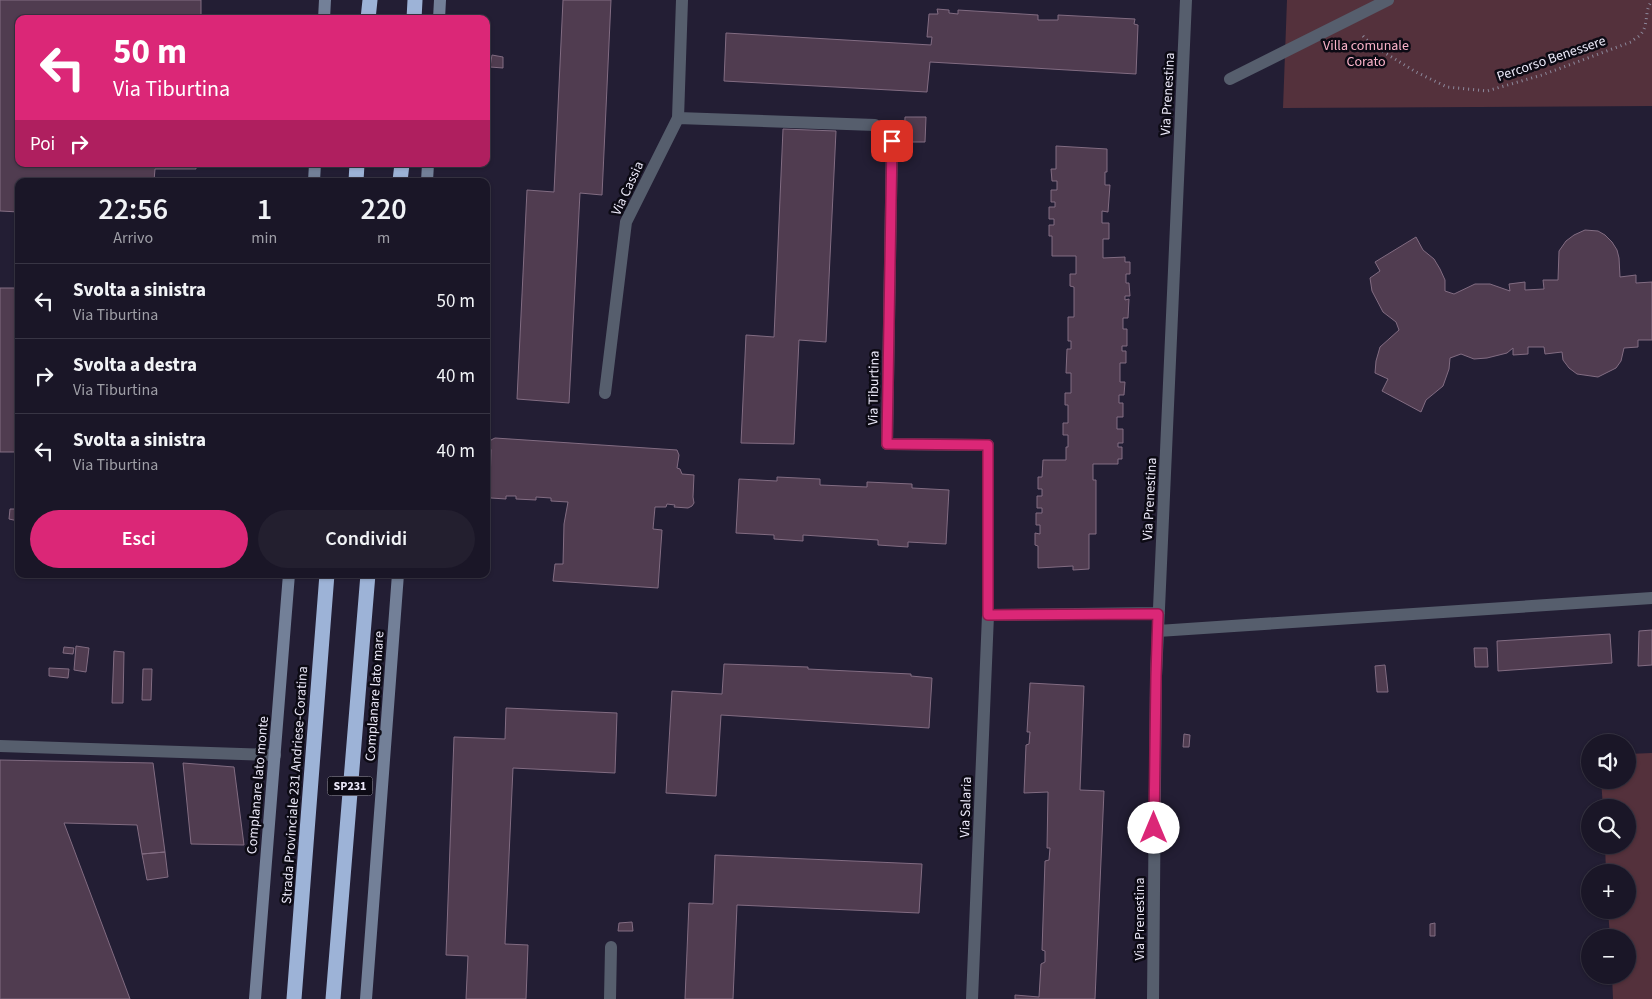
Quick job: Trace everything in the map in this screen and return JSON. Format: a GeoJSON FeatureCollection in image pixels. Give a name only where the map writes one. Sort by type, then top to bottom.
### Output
{"type":"FeatureCollection","features":[{"type":"Feature","properties":{"kind":"highway"},"geometry":{"type":"LineString","coordinates":[[368,15],[370,0]]}},
{"type":"Feature","properties":{"kind":"highway"},"geometry":{"type":"LineString","coordinates":[[414,15],[415,0]]}},
{"type":"Feature","properties":{"kind":"highway","name":"Strada Provinciale 231 Andriese-Coratina"},"geometry":{"type":"LineString","coordinates":[[294,999],[326,578]]}},
{"type":"Feature","properties":{"kind":"highway","name":"SP231"},"geometry":{"type":"LineString","coordinates":[[332,999],[368,578]]}},
{"type":"Feature","properties":{"kind":"street"},"geometry":{"type":"LineString","coordinates":[[324,15],[325,0]]}},
{"type":"Feature","properties":{"kind":"street"},"geometry":{"type":"LineString","coordinates":[[439,15],[440,0]]}},
{"type":"Feature","properties":{"kind":"street","name":"Via Cassia"},"geometry":{"type":"LineString","coordinates":[[605,393],[626,222],[678,118],[682,0]]}},
{"type":"Feature","properties":{"kind":"street","name":"Via Prenestina"},"geometry":{"type":"LineString","coordinates":[[1154,999],[1156,676],[1186,0]]}},
{"type":"Feature","properties":{"kind":"street"},"geometry":{"type":"LineString","coordinates":[[1230,80],[1388,0]]}},
{"type":"Feature","properties":{"kind":"street","name":"Via Tiburtina"},"geometry":{"type":"LineString","coordinates":[[678,118],[875,125],[892,141],[887,444],[988,445],[988,615]]}},
{"type":"Feature","properties":{"kind":"street","name":"Complanare lato monte"},"geometry":{"type":"LineString","coordinates":[[255,999],[289,578]]}},
{"type":"Feature","properties":{"kind":"street","name":"Complanare lato mare"},"geometry":{"type":"LineString","coordinates":[[366,999],[398,578]]}},
{"type":"Feature","properties":{"kind":"street"},"geometry":{"type":"LineString","coordinates":[[1158,631],[1652,598]]}},
{"type":"Feature","properties":{"kind":"street"},"geometry":{"type":"LineString","coordinates":[[988,615],[1158,614]]}},
{"type":"Feature","properties":{"kind":"street","name":"Via Salaria"},"geometry":{"type":"LineString","coordinates":[[972,999],[988,615]]}},
{"type":"Feature","properties":{"kind":"street"},"geometry":{"type":"LineString","coordinates":[[0,746],[275,755]]}},
{"type":"Feature","properties":{"kind":"street"},"geometry":{"type":"LineString","coordinates":[[610,999],[611,947]]}},
{"type":"Feature","properties":{"kind":"path","name":"Percorso Benessere"},"geometry":{"type":"LineString","coordinates":[[1355,17],[1361,35],[1372,46],[1416,72],[1447,87],[1487,91],[1542,75],[1631,42],[1642,34],[1647,22],[1649,5],[1652,1]]}},
{"type":"Feature","properties":{"kind":"green space","name":"Villa comunale Corato"},"geometry":{"type":"Polygon","coordinates":[[[1287,0],[1652,0],[1652,106],[1283,108],[1287,0]]]}},
{"type":"Feature","properties":{"kind":"green space"},"geometry":{"type":"Polygon","coordinates":[[[1652,753],[1652,999],[1613,999],[1612,984],[1636,984],[1636,929],[1609,929],[1609,919],[1636,919],[1636,864],[1606,864],[1605,854],[1636,854],[1636,799],[1602,799],[1602,789],[1636,789],[1636,754],[1652,753]]]}},
{"type":"Feature","properties":{"kind":"building"},"geometry":{"type":"Polygon","coordinates":[[[0,0],[201,0],[201,15],[15,15],[15,167],[196,167],[196,169],[155,169],[154,178],[15,178],[15,212],[0,211],[0,0]]]}},
{"type":"Feature","properties":{"kind":"building"},"geometry":{"type":"Polygon","coordinates":[[[563,0],[611,0],[602,195],[580,193],[569,403],[517,399],[527,190],[554,192],[563,0]]]}},
{"type":"Feature","properties":{"kind":"building"},"geometry":{"type":"Polygon","coordinates":[[[937,9],[949,10],[949,13],[958,14],[958,10],[1038,15],[1038,20],[1058,20],[1058,15],[1135,19],[1134,24],[1138,25],[1136,74],[930,62],[927,92],[724,81],[726,33],[931,45],[932,37],[927,37],[929,14],[938,14],[937,9]]]}},
{"type":"Feature","properties":{"kind":"building"},"geometry":{"type":"Polygon","coordinates":[[[492,55],[503,57],[503,68],[490,67],[492,55]]]}},
{"type":"Feature","properties":{"kind":"building"},"geometry":{"type":"Polygon","coordinates":[[[905,117],[926,117],[925,142],[904,142],[905,117]]]}},
{"type":"Feature","properties":{"kind":"building"},"geometry":{"type":"Polygon","coordinates":[[[783,129],[836,131],[826,342],[799,340],[794,444],[741,443],[746,335],[774,337],[783,129]]]}},
{"type":"Feature","properties":{"kind":"building"},"geometry":{"type":"Polygon","coordinates":[[[1056,146],[1107,149],[1105,185],[1110,185],[1108,212],[1102,211],[1102,223],[1109,223],[1109,239],[1103,239],[1103,258],[1125,257],[1125,262],[1130,262],[1130,274],[1126,274],[1126,283],[1129,283],[1130,296],[1125,296],[1125,300],[1129,299],[1128,318],[1123,318],[1123,329],[1127,329],[1127,346],[1122,346],[1122,351],[1126,351],[1126,363],[1120,363],[1120,382],[1125,382],[1124,395],[1119,395],[1119,403],[1123,403],[1123,417],[1117,417],[1117,429],[1123,429],[1123,443],[1118,443],[1118,447],[1122,447],[1122,459],[1118,459],[1118,464],[1093,464],[1093,480],[1096,480],[1096,534],[1089,534],[1089,569],[1073,570],[1073,566],[1038,568],[1038,546],[1035,545],[1035,533],[1040,534],[1040,525],[1036,525],[1036,513],[1042,513],[1042,508],[1037,508],[1037,496],[1042,496],[1042,489],[1038,489],[1038,477],[1042,477],[1043,460],[1066,460],[1068,435],[1063,435],[1063,423],[1068,423],[1068,405],[1065,405],[1065,393],[1071,393],[1071,373],[1066,373],[1067,349],[1071,349],[1071,341],[1068,341],[1068,317],[1074,317],[1074,287],[1070,286],[1070,274],[1076,274],[1076,256],[1052,256],[1052,236],[1049,236],[1049,225],[1054,225],[1054,219],[1049,219],[1049,207],[1055,207],[1055,202],[1051,202],[1051,190],[1057,190],[1057,181],[1052,181],[1051,169],[1056,169],[1056,146]]]}},
{"type":"Feature","properties":{"kind":"building"},"geometry":{"type":"Polygon","coordinates":[[[1585,230],[1598,231],[1612,242],[1619,258],[1620,277],[1636,275],[1636,283],[1652,282],[1652,340],[1638,340],[1638,347],[1624,348],[1621,361],[1616,368],[1598,377],[1577,374],[1563,360],[1562,352],[1545,354],[1544,347],[1528,347],[1528,354],[1513,355],[1513,348],[1507,353],[1487,358],[1474,359],[1461,354],[1450,358],[1449,369],[1443,386],[1426,400],[1421,412],[1382,391],[1388,379],[1375,373],[1376,361],[1380,347],[1399,330],[1396,322],[1383,312],[1372,291],[1370,278],[1380,271],[1375,262],[1416,237],[1423,250],[1434,259],[1440,269],[1445,280],[1445,291],[1454,294],[1475,284],[1490,284],[1510,291],[1509,284],[1525,282],[1525,290],[1544,289],[1543,280],[1558,280],[1559,251],[1566,241],[1585,230]]]}},
{"type":"Feature","properties":{"kind":"building"},"geometry":{"type":"Polygon","coordinates":[[[0,288],[15,288],[15,452],[0,452],[0,288]]]}},
{"type":"Feature","properties":{"kind":"building"},"geometry":{"type":"Polygon","coordinates":[[[495,438],[677,450],[679,455],[677,468],[680,469],[682,474],[694,475],[694,503],[688,508],[674,507],[675,505],[667,504],[666,507],[655,507],[653,529],[662,530],[658,588],[553,581],[555,564],[563,564],[564,524],[568,502],[551,501],[551,498],[536,497],[536,500],[516,499],[516,496],[506,496],[506,499],[491,498],[491,440],[495,438]]]}},
{"type":"Feature","properties":{"kind":"building"},"geometry":{"type":"Polygon","coordinates":[[[777,477],[820,479],[820,485],[867,487],[867,482],[912,484],[912,488],[949,490],[946,544],[908,542],[908,547],[878,545],[878,540],[803,535],[803,541],[774,539],[774,535],[736,533],[739,479],[777,481],[777,477]]]}},
{"type":"Feature","properties":{"kind":"building"},"geometry":{"type":"Polygon","coordinates":[[[10,509],[15,509],[15,520],[9,519],[10,509]]]}},
{"type":"Feature","properties":{"kind":"building"},"geometry":{"type":"Polygon","coordinates":[[[1652,630],[1652,665],[1638,666],[1639,631],[1652,630]]]}},
{"type":"Feature","properties":{"kind":"building"},"geometry":{"type":"Polygon","coordinates":[[[1610,634],[1612,663],[1498,671],[1497,641],[1610,634]]]}},
{"type":"Feature","properties":{"kind":"building"},"geometry":{"type":"Polygon","coordinates":[[[76,646],[89,648],[86,672],[74,670],[76,646]]]}},
{"type":"Feature","properties":{"kind":"building"},"geometry":{"type":"Polygon","coordinates":[[[64,647],[74,648],[73,654],[63,653],[64,647]]]}},
{"type":"Feature","properties":{"kind":"building"},"geometry":{"type":"Polygon","coordinates":[[[1474,648],[1487,648],[1488,667],[1475,667],[1474,648]]]}},
{"type":"Feature","properties":{"kind":"building"},"geometry":{"type":"Polygon","coordinates":[[[114,651],[124,652],[123,703],[112,703],[114,651]]]}},
{"type":"Feature","properties":{"kind":"building"},"geometry":{"type":"Polygon","coordinates":[[[724,664],[808,667],[808,669],[911,674],[911,676],[932,678],[929,728],[721,715],[716,796],[666,793],[672,691],[722,694],[724,664]]]}},
{"type":"Feature","properties":{"kind":"building"},"geometry":{"type":"Polygon","coordinates":[[[1385,665],[1388,692],[1377,692],[1375,666],[1385,665]]]}},
{"type":"Feature","properties":{"kind":"building"},"geometry":{"type":"Polygon","coordinates":[[[49,668],[69,669],[68,678],[49,676],[49,668]]]}},
{"type":"Feature","properties":{"kind":"building"},"geometry":{"type":"Polygon","coordinates":[[[143,669],[152,669],[151,700],[142,700],[143,669]]]}},
{"type":"Feature","properties":{"kind":"building"},"geometry":{"type":"Polygon","coordinates":[[[1030,683],[1084,686],[1080,790],[1104,791],[1095,999],[1015,999],[1015,995],[1039,997],[1041,964],[1045,962],[1045,951],[1042,950],[1045,861],[1049,860],[1050,848],[1047,848],[1048,792],[1024,793],[1026,745],[1029,744],[1030,732],[1027,732],[1030,683]]]}},
{"type":"Feature","properties":{"kind":"building"},"geometry":{"type":"Polygon","coordinates":[[[506,708],[617,713],[615,773],[513,768],[505,944],[528,945],[526,999],[466,999],[468,956],[446,955],[454,737],[505,739],[506,708]]]}},
{"type":"Feature","properties":{"kind":"building"},"geometry":{"type":"Polygon","coordinates":[[[1184,734],[1190,735],[1189,747],[1183,747],[1184,734]]]}},
{"type":"Feature","properties":{"kind":"building"},"geometry":{"type":"Polygon","coordinates":[[[0,760],[153,763],[165,852],[142,854],[137,825],[64,823],[130,999],[0,999],[0,760]]]}},
{"type":"Feature","properties":{"kind":"building"},"geometry":{"type":"Polygon","coordinates":[[[183,763],[234,767],[244,845],[191,844],[183,763]]]}},
{"type":"Feature","properties":{"kind":"building"},"geometry":{"type":"Polygon","coordinates":[[[165,852],[168,877],[147,880],[142,854],[165,852]]]}},
{"type":"Feature","properties":{"kind":"building"},"geometry":{"type":"Polygon","coordinates":[[[715,855],[922,864],[919,913],[737,905],[733,999],[685,999],[689,903],[713,904],[715,855]]]}},
{"type":"Feature","properties":{"kind":"building"},"geometry":{"type":"Polygon","coordinates":[[[632,922],[633,931],[618,931],[619,923],[632,922]]]}},
{"type":"Feature","properties":{"kind":"building"},"geometry":{"type":"Polygon","coordinates":[[[1435,923],[1435,936],[1430,936],[1430,924],[1435,923]]]}},
{"type":"Feature","properties":{"kind":"route"},"geometry":{"type":"LineString","coordinates":[[892,141],[887,444],[988,445],[988,615],[1158,614],[1154,828]]}}]}
